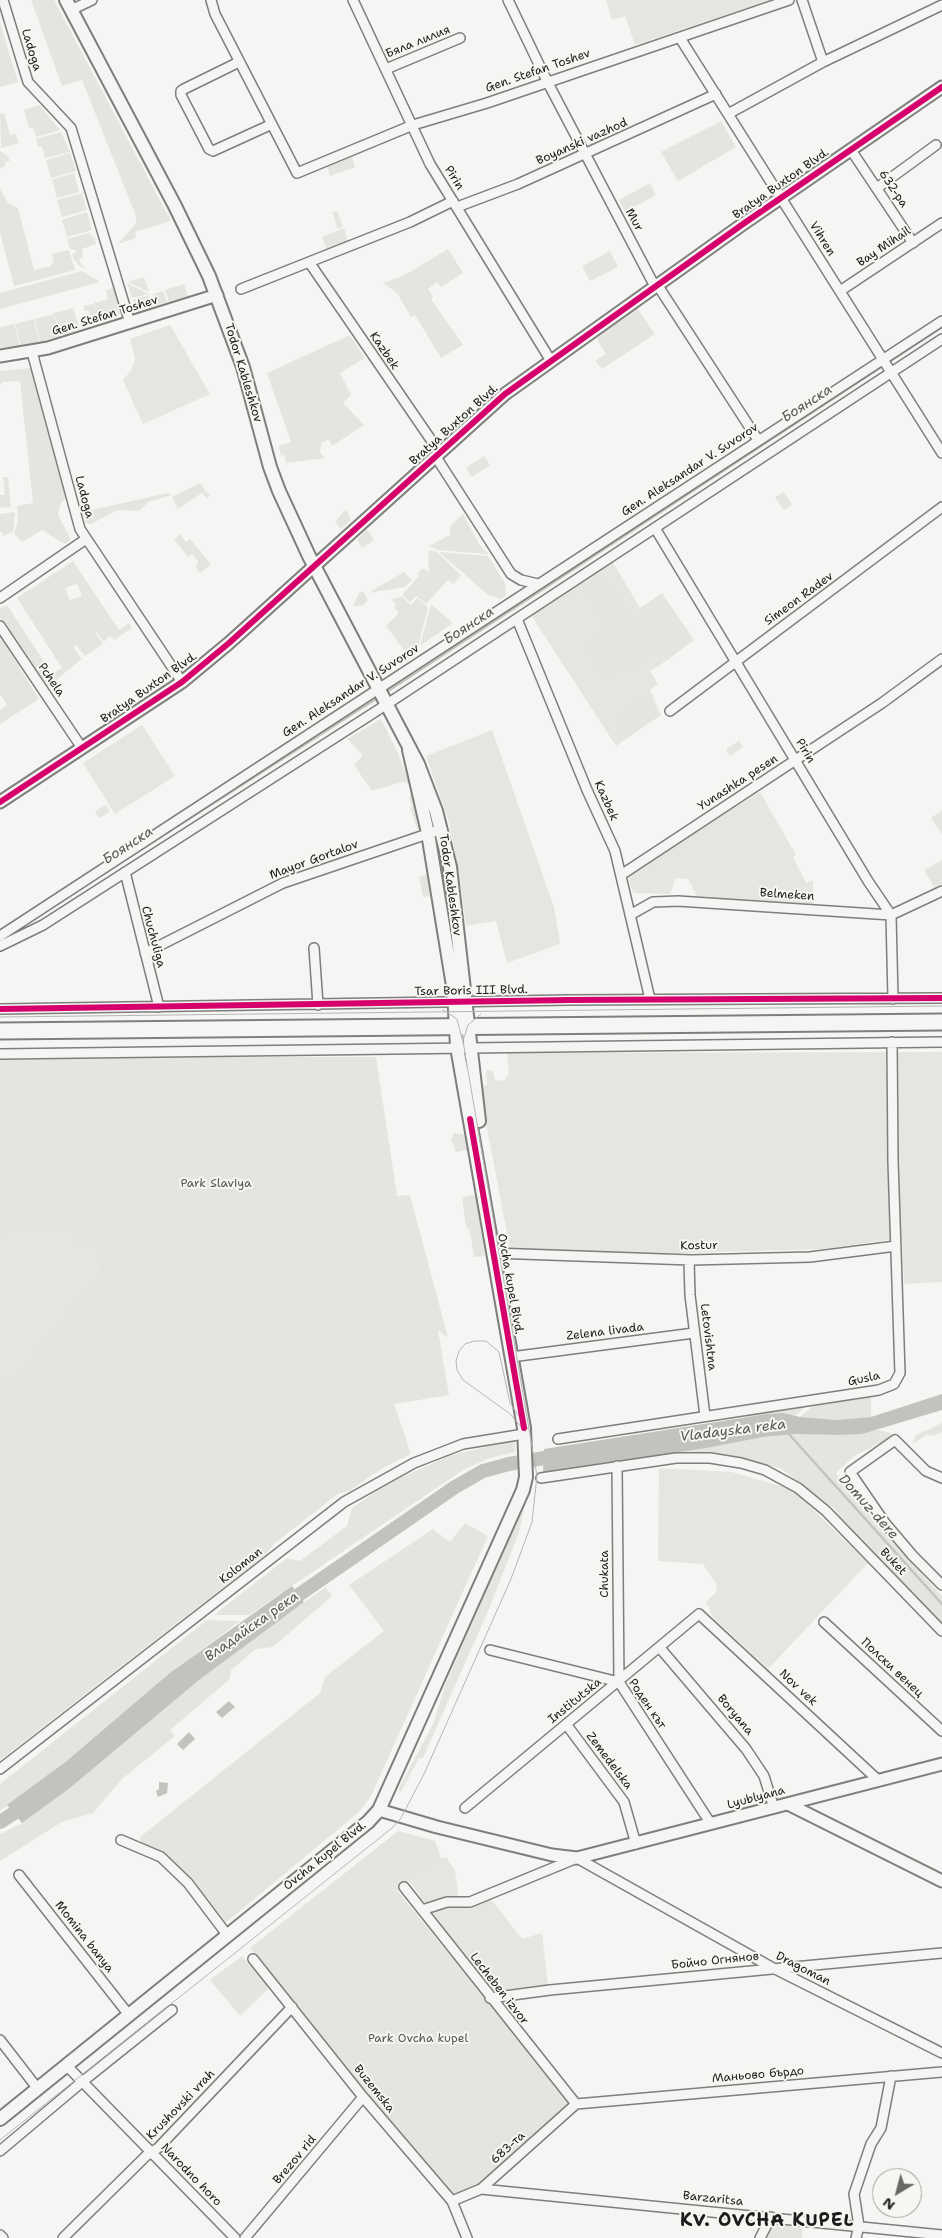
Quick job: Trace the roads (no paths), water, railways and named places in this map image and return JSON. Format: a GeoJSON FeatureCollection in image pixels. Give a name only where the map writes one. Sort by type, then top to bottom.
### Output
{"type":"FeatureCollection","features":[{"type":"Feature","properties":{"kind":"main road","name":"Todor Kableshkov"},"geometry":{"type":"LineString","coordinates":[[69,5],[175,206],[217,295],[243,367],[270,467],[291,519],[409,750],[418,764],[442,828],[450,867],[460,1027]]}},
{"type":"Feature","properties":{"kind":"main road","name":"Todor Kableshkov"},"geometry":{"type":"LineString","coordinates":[[409,750],[428,833],[459,1002]]}},
{"type":"Feature","properties":{"kind":"main road"},"geometry":{"type":"LineString","coordinates":[[0,1031],[942,1022]]}},
{"type":"Feature","properties":{"kind":"main road","name":"Ovcha kupel Blvd."},"geometry":{"type":"LineString","coordinates":[[0,2119],[368,1822],[379,1810],[501,1540],[526,1477],[524,1440],[515,1356],[460,1027]]}},
{"type":"Feature","properties":{"kind":"street","name":"Ladoga"},"geometry":{"type":"LineString","coordinates":[[3,0],[28,82],[71,128],[130,323]]}},
{"type":"Feature","properties":{"kind":"street"},"geometry":{"type":"LineString","coordinates":[[69,5],[92,0]]}},
{"type":"Feature","properties":{"kind":"street"},"geometry":{"type":"LineString","coordinates":[[211,0],[215,14],[239,62],[270,124],[213,151],[208,149],[181,95],[181,91],[239,62]]}},
{"type":"Feature","properties":{"kind":"street","name":"Pirin"},"geometry":{"type":"LineString","coordinates":[[353,0],[430,164],[551,361]]}},
{"type":"Feature","properties":{"kind":"street","name":"Mur"},"geometry":{"type":"LineString","coordinates":[[508,0],[584,154],[656,286],[758,440]]}},
{"type":"Feature","properties":{"kind":"street","name":"Gen. Stefan Toshev"},"geometry":{"type":"LineString","coordinates":[[270,124],[297,173],[413,125],[442,118],[548,83],[789,0]]}},
{"type":"Feature","properties":{"kind":"street"},"geometry":{"type":"LineString","coordinates":[[802,0],[824,62]]}},
{"type":"Feature","properties":{"kind":"street"},"geometry":{"type":"LineString","coordinates":[[728,114],[824,62],[942,5]]}},
{"type":"Feature","properties":{"kind":"street","name":"Бяла лилия"},"geometry":{"type":"LineString","coordinates":[[386,68],[460,38]]}},
{"type":"Feature","properties":{"kind":"street","name":"Vihren"},"geometry":{"type":"LineString","coordinates":[[680,38],[942,453]]}},
{"type":"Feature","properties":{"kind":"street","name":"Bratya Buxton Blvd."},"geometry":{"type":"LineString","coordinates":[[0,802],[182,682],[229,644],[505,394],[781,198],[942,87]]}},
{"type":"Feature","properties":{"kind":"street","name":"Boyanski vazhod"},"geometry":{"type":"LineString","coordinates":[[241,289],[455,204],[518,184],[716,94]]}},
{"type":"Feature","properties":{"kind":"street"},"geometry":{"type":"LineString","coordinates":[[877,188],[936,145]]}},
{"type":"Feature","properties":{"kind":"street","name":"632-ра"},"geometry":{"type":"LineString","coordinates":[[851,150],[914,243]]}},
{"type":"Feature","properties":{"kind":"street","name":"Bay Mihail"},"geometry":{"type":"LineString","coordinates":[[840,291],[942,223]]}},
{"type":"Feature","properties":{"kind":"street","name":"Kazbek"},"geometry":{"type":"LineString","coordinates":[[310,262],[438,455],[510,574],[521,580],[538,584]]}},
{"type":"Feature","properties":{"kind":"street","name":"Gen. Stefan Toshev"},"geometry":{"type":"LineString","coordinates":[[0,356],[32,352],[217,295]]}},
{"type":"Feature","properties":{"kind":"street","name":"Gen. Aleksandar V. Suvorov"},"geometry":{"type":"LineString","coordinates":[[0,946],[43,926],[382,695],[538,584],[942,321]]}},
{"type":"Feature","properties":{"kind":"street","name":"Gen. Aleksandar V. Suvorov"},"geometry":{"type":"LineString","coordinates":[[0,936],[382,695],[517,619],[942,339]]}},
{"type":"Feature","properties":{"kind":"street","name":"Ladoga"},"geometry":{"type":"LineString","coordinates":[[32,352],[77,521],[86,539],[182,682]]}},
{"type":"Feature","properties":{"kind":"street","name":"Simeon Radev"},"geometry":{"type":"LineString","coordinates":[[670,711],[942,507]]}},
{"type":"Feature","properties":{"kind":"street","name":"Pirin"},"geometry":{"type":"LineString","coordinates":[[655,528],[891,915]]}},
{"type":"Feature","properties":{"kind":"street"},"geometry":{"type":"LineString","coordinates":[[0,598],[86,539]]}},
{"type":"Feature","properties":{"kind":"street","name":"Kazbek"},"geometry":{"type":"LineString","coordinates":[[517,619],[614,851],[622,875],[650,999]]}},
{"type":"Feature","properties":{"kind":"street","name":"Pchela"},"geometry":{"type":"LineString","coordinates":[[0,626],[82,748]]}},
{"type":"Feature","properties":{"kind":"street","name":"Yunashka pesen"},"geometry":{"type":"LineString","coordinates":[[622,875],[882,703],[942,659]]}},
{"type":"Feature","properties":{"kind":"street","name":"Mayor Gortalov"},"geometry":{"type":"LineString","coordinates":[[145,953],[283,883],[442,828]]}},
{"type":"Feature","properties":{"kind":"street","name":"Chuchuliga"},"geometry":{"type":"LineString","coordinates":[[124,872],[159,1007]]}},
{"type":"Feature","properties":{"kind":"street","name":"Belmeken"},"geometry":{"type":"LineString","coordinates":[[630,916],[653,902],[678,901],[891,915],[942,891]]}},
{"type":"Feature","properties":{"kind":"street"},"geometry":{"type":"LineString","coordinates":[[891,915],[893,999]]}},
{"type":"Feature","properties":{"kind":"street"},"geometry":{"type":"LineString","coordinates":[[314,948],[318,1005]]}},
{"type":"Feature","properties":{"kind":"street","name":"Tsar Boris III Blvd."},"geometry":{"type":"LineString","coordinates":[[0,1009],[650,999],[942,998]]}},
{"type":"Feature","properties":{"kind":"street","name":"Gusla"},"geometry":{"type":"LineString","coordinates":[[558,1439],[879,1390],[894,1384],[900,1373],[892,1042]]}},
{"type":"Feature","properties":{"kind":"street"},"geometry":{"type":"LineString","coordinates":[[0,1054],[942,1042]]}},
{"type":"Feature","properties":{"kind":"street","name":"Kostur"},"geometry":{"type":"LineString","coordinates":[[497,1254],[689,1260],[810,1256],[896,1246]]}},
{"type":"Feature","properties":{"kind":"street","name":"Letovishtna"},"geometry":{"type":"LineString","coordinates":[[689,1260],[694,1333],[706,1416]]}},
{"type":"Feature","properties":{"kind":"street","name":"Zelena livada"},"geometry":{"type":"LineString","coordinates":[[515,1356],[694,1333]]}},
{"type":"Feature","properties":{"kind":"street","name":"Koloman"},"geometry":{"type":"LineString","coordinates":[[0,1769],[344,1502],[414,1462],[455,1447],[524,1440]]}},
{"type":"Feature","properties":{"kind":"street","name":"Buket"},"geometry":{"type":"LineString","coordinates":[[942,1478],[926,1471],[895,1440],[850,1472],[885,1523],[913,1556],[942,1585]]}},
{"type":"Feature","properties":{"kind":"street","name":"Buket"},"geometry":{"type":"LineString","coordinates":[[541,1478],[676,1458],[710,1458],[742,1462],[765,1470],[798,1488],[826,1511],[942,1631]]}},
{"type":"Feature","properties":{"kind":"street","name":"Chukata"},"geometry":{"type":"LineString","coordinates":[[617,1466],[619,1682]]}},
{"type":"Feature","properties":{"kind":"street","name":"Institutska"},"geometry":{"type":"LineString","coordinates":[[465,1808],[699,1614]]}},
{"type":"Feature","properties":{"kind":"street","name":"Nov vek"},"geometry":{"type":"LineString","coordinates":[[699,1614],[879,1781]]}},
{"type":"Feature","properties":{"kind":"street","name":"Полски венец"},"geometry":{"type":"LineString","coordinates":[[824,1622],[942,1731]]}},
{"type":"Feature","properties":{"kind":"street","name":"Boryana"},"geometry":{"type":"LineString","coordinates":[[660,1648],[746,1750],[764,1776],[774,1808]]}},
{"type":"Feature","properties":{"kind":"street","name":"Роден кът"},"geometry":{"type":"LineString","coordinates":[[490,1650],[619,1682],[711,1824]]}},
{"type":"Feature","properties":{"kind":"street","name":"Zemedelska"},"geometry":{"type":"LineString","coordinates":[[566,1724],[624,1802],[636,1844]]}},
{"type":"Feature","properties":{"kind":"street","name":"Lyublyana"},"geometry":{"type":"LineString","coordinates":[[422,1910],[448,1902],[470,1902],[577,1858],[942,1764]]}},
{"type":"Feature","properties":{"kind":"street"},"geometry":{"type":"LineString","coordinates":[[793,1803],[942,1873]]}},
{"type":"Feature","properties":{"kind":"street"},"geometry":{"type":"LineString","coordinates":[[793,1803],[942,1881]]}},
{"type":"Feature","properties":{"kind":"street","name":"Lyublyana"},"geometry":{"type":"LineString","coordinates":[[379,1810],[437,1827],[552,1855],[577,1858]]}},
{"type":"Feature","properties":{"kind":"street"},"geometry":{"type":"LineString","coordinates":[[121,1840],[160,1857],[188,1884],[228,1936]]}},
{"type":"Feature","properties":{"kind":"street","name":"Dragoman"},"geometry":{"type":"LineString","coordinates":[[577,1858],[773,1968],[942,2052]]}},
{"type":"Feature","properties":{"kind":"street","name":"Momina banya"},"geometry":{"type":"LineString","coordinates":[[19,1875],[129,2015]]}},
{"type":"Feature","properties":{"kind":"street","name":"Lecheben izvor"},"geometry":{"type":"LineString","coordinates":[[404,1887],[490,1998],[576,2104]]}},
{"type":"Feature","properties":{"kind":"street","name":"Бойчо Огнянов"},"geometry":{"type":"LineString","coordinates":[[490,1998],[550,1990],[773,1968],[942,1954]]}},
{"type":"Feature","properties":{"kind":"street","name":"Buzemska"},"geometry":{"type":"LineString","coordinates":[[254,1959],[364,2097],[452,2201],[467,2238]]}},
{"type":"Feature","properties":{"kind":"street","name":"Krushovski vrah"},"geometry":{"type":"LineString","coordinates":[[63,2238],[158,2148],[292,2007]]}},
{"type":"Feature","properties":{"kind":"street"},"geometry":{"type":"LineString","coordinates":[[0,2151],[172,2010]]}},
{"type":"Feature","properties":{"kind":"street"},"geometry":{"type":"LineString","coordinates":[[0,2040],[38,2089]]}},
{"type":"Feature","properties":{"kind":"street","name":"Narodno horo"},"geometry":{"type":"LineString","coordinates":[[67,2066],[235,2238]]}},
{"type":"Feature","properties":{"kind":"street","name":"Маньово бърдо"},"geometry":{"type":"LineString","coordinates":[[576,2104],[942,2072]]}},
{"type":"Feature","properties":{"kind":"street"},"geometry":{"type":"LineString","coordinates":[[856,2238],[859,2226],[854,2194],[871,2144],[881,2128],[890,2076]]}},
{"type":"Feature","properties":{"kind":"street","name":"Brezov rid"},"geometry":{"type":"LineString","coordinates":[[245,2238],[364,2097]]}},
{"type":"Feature","properties":{"kind":"street","name":"683-та"},"geometry":{"type":"LineString","coordinates":[[452,2201],[481,2189],[576,2104]]}},
{"type":"Feature","properties":{"kind":"street","name":"Barzaritsa"},"geometry":{"type":"LineString","coordinates":[[481,2189],[942,2235]]}},
{"type":"Feature","properties":{"kind":"street"},"geometry":{"type":"LineString","coordinates":[[760,2238],[770,2217]]}},
{"type":"Feature","properties":{"kind":"street"},"geometry":{"type":"LineString","coordinates":[[0,2235],[3,2238]]}},
{"type":"Feature","properties":{"kind":"water","name":"Vladayska reka"},"geometry":{"type":"Polygon","coordinates":[[[942,1394],[942,1410],[862,1434],[794,1434],[763,1437],[706,1448],[543,1473],[544,1449],[767,1414],[783,1413],[800,1417],[837,1420],[871,1417],[942,1394]]]}},
{"type":"Feature","properties":{"kind":"water"},"geometry":{"type":"Polygon","coordinates":[[[292,1586],[304,1602],[199,1680],[70,1788],[22,1823],[7,1805],[64,1763],[171,1672],[292,1586]]]}},
{"type":"Feature","properties":{"kind":"water"},"geometry":{"type":"Polygon","coordinates":[[[229,1701],[235,1707],[222,1718],[216,1712],[229,1701]]]}},
{"type":"Feature","properties":{"kind":"water"},"geometry":{"type":"Polygon","coordinates":[[[189,1732],[195,1739],[183,1750],[177,1744],[189,1732]]]}},
{"type":"Feature","properties":{"kind":"water"},"geometry":{"type":"Polygon","coordinates":[[[159,1782],[168,1783],[167,1793],[158,1797],[156,1791],[159,1789],[159,1782]]]}},
{"type":"Feature","properties":{"kind":"waterway","name":"Боянска"},"geometry":{"type":"LineString","coordinates":[[385,693],[942,327]]}},
{"type":"Feature","properties":{"kind":"waterway","name":"Боянска"},"geometry":{"type":"LineString","coordinates":[[95,879],[379,697]]}},
{"type":"Feature","properties":{"kind":"waterway","name":"Domuz dere"},"geometry":{"type":"LineString","coordinates":[[787,1432],[942,1604]]}},
{"type":"Feature","properties":{"kind":"waterway","name":"Владайска река"},"geometry":{"type":"LineString","coordinates":[[284,1605],[455,1487],[483,1471],[509,1464],[562,1455]]}},
{"type":"Feature","properties":{"kind":"waterway","name":"Владайска река"},"geometry":{"type":"LineString","coordinates":[[0,1822],[28,1804]]}},
{"type":"Feature","properties":{"kind":"tram line"},"geometry":{"type":"LineString","coordinates":[[0,1017],[942,1006]]}},
{"type":"Feature","properties":{"kind":"tram line"},"geometry":{"type":"LineString","coordinates":[[443,1010],[457,1019],[462,1039]]}},
{"type":"Feature","properties":{"kind":"tram line"},"geometry":{"type":"LineString","coordinates":[[0,2140],[392,1828],[401,1818],[424,1774],[511,1579],[532,1522],[537,1476],[463,1041],[468,1025],[481,1014]]}},
{"type":"Feature","properties":{"kind":"tram line"},"geometry":{"type":"LineString","coordinates":[[526,1432],[509,1413],[463,1380],[457,1370],[456,1361],[459,1351],[465,1344],[474,1341],[486,1341],[499,1352],[510,1403],[528,1429]]}},
{"type":"Feature","properties":{"kind":"district","name":"KV. OVCHA KUPEL"},"geometry":{"type":"Point","coordinates":[767,2221]}},
{"type":"Feature","properties":{"kind":"park label","name":"Park Slaviya"},"geometry":{"type":"Point","coordinates":[216,1184]}},
{"type":"Feature","properties":{"kind":"park label","name":"Park Ovcha kupel"},"geometry":{"type":"Point","coordinates":[418,2039]}}]}
